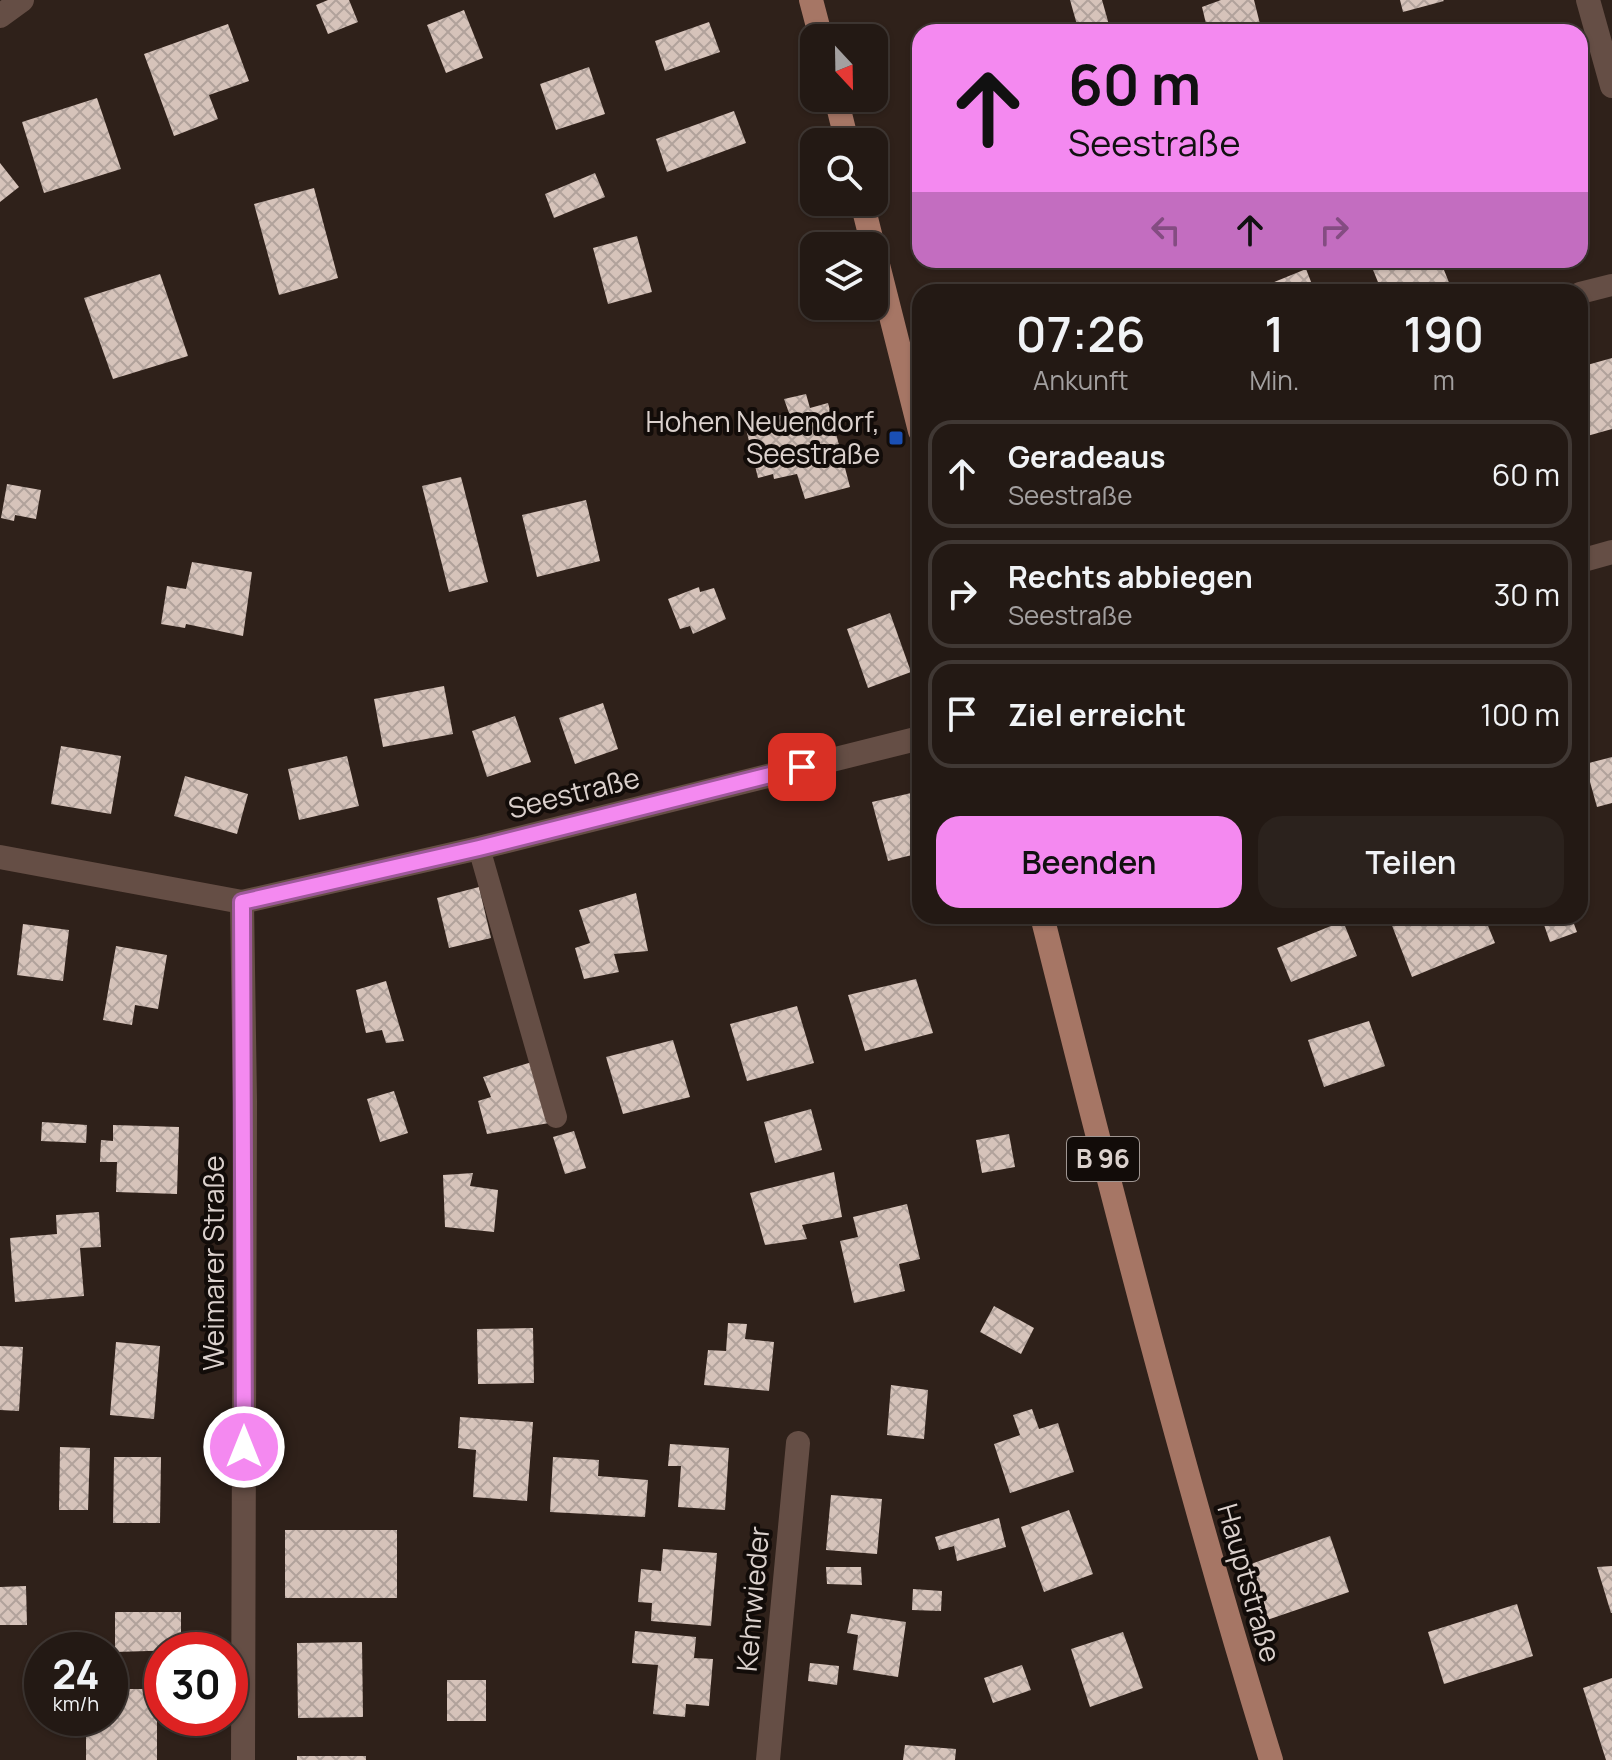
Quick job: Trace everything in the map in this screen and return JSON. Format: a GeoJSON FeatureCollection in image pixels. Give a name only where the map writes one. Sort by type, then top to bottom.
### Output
{"type":"FeatureCollection","features":[{"type":"Feature","properties":{"kind":"main road"},"geometry":{"type":"LineString","coordinates":[[811,0],[817,24]]}},
{"type":"Feature","properties":{"kind":"main road"},"geometry":{"type":"LineString","coordinates":[[888,303],[912,399]]}},
{"type":"Feature","properties":{"kind":"main road","name":"Hauptstraße"},"geometry":{"type":"LineString","coordinates":[[1044,924],[1135,1287],[1224,1609],[1271,1760]]}},
{"type":"Feature","properties":{"kind":"street"},"geometry":{"type":"LineString","coordinates":[[0,16],[22,0]]}},
{"type":"Feature","properties":{"kind":"street"},"geometry":{"type":"LineString","coordinates":[[1588,0],[1612,86]]}},
{"type":"Feature","properties":{"kind":"street"},"geometry":{"type":"LineString","coordinates":[[1588,559],[1612,552]]}},
{"type":"Feature","properties":{"kind":"street","name":"Seestraße"},"geometry":{"type":"LineString","coordinates":[[0,857],[242,902],[479,848],[912,740]]}},
{"type":"Feature","properties":{"kind":"street","name":"Weimarer Straße"},"geometry":{"type":"LineString","coordinates":[[242,902],[245,1102],[243,1760]]}},
{"type":"Feature","properties":{"kind":"street","name":"Kehrwieder"},"geometry":{"type":"LineString","coordinates":[[768,1760],[798,1443]]}},
{"type":"Feature","properties":{"kind":"lane"},"geometry":{"type":"LineString","coordinates":[[1588,291],[1612,285]]}},
{"type":"Feature","properties":{"kind":"lane"},"geometry":{"type":"LineString","coordinates":[[479,848],[556,1117]]}},
{"type":"Feature","properties":{"kind":"building"},"geometry":{"type":"Polygon","coordinates":[[[328,0],[349,0],[358,22],[328,34],[316,5],[328,0]]]}},
{"type":"Feature","properties":{"kind":"building"},"geometry":{"type":"Polygon","coordinates":[[[1070,0],[1102,0],[1109,24],[1077,24],[1070,0]]]}},
{"type":"Feature","properties":{"kind":"building"},"geometry":{"type":"Polygon","coordinates":[[[1221,0],[1254,0],[1260,24],[1206,24],[1202,7],[1221,0]]]}},
{"type":"Feature","properties":{"kind":"building"},"geometry":{"type":"Polygon","coordinates":[[[1400,0],[1443,0],[1444,1],[1403,12],[1400,0]]]}},
{"type":"Feature","properties":{"kind":"building"},"geometry":{"type":"Polygon","coordinates":[[[464,10],[483,58],[446,73],[427,25],[464,10]]]}},
{"type":"Feature","properties":{"kind":"building"},"geometry":{"type":"Polygon","coordinates":[[[709,22],[720,52],[665,71],[655,41],[709,22]]]}},
{"type":"Feature","properties":{"kind":"building"},"geometry":{"type":"Polygon","coordinates":[[[228,24],[249,81],[209,95],[218,119],[174,136],[144,54],[228,24]]]}},
{"type":"Feature","properties":{"kind":"building"},"geometry":{"type":"Polygon","coordinates":[[[589,67],[605,114],[556,130],[540,84],[589,67]]]}},
{"type":"Feature","properties":{"kind":"building"},"geometry":{"type":"Polygon","coordinates":[[[97,98],[121,169],[44,193],[22,122],[97,98]]]}},
{"type":"Feature","properties":{"kind":"building"},"geometry":{"type":"Polygon","coordinates":[[[734,111],[746,143],[667,172],[656,139],[734,111]]]}},
{"type":"Feature","properties":{"kind":"building"},"geometry":{"type":"Polygon","coordinates":[[[0,163],[19,187],[0,202],[0,163]]]}},
{"type":"Feature","properties":{"kind":"building"},"geometry":{"type":"Polygon","coordinates":[[[595,173],[605,197],[554,218],[545,194],[595,173]]]}},
{"type":"Feature","properties":{"kind":"building"},"geometry":{"type":"Polygon","coordinates":[[[314,188],[338,278],[279,295],[254,204],[314,188]]]}},
{"type":"Feature","properties":{"kind":"building"},"geometry":{"type":"Polygon","coordinates":[[[637,236],[652,292],[608,304],[593,248],[637,236]]]}},
{"type":"Feature","properties":{"kind":"building"},"geometry":{"type":"Polygon","coordinates":[[[1372,268],[1443,268],[1450,284],[1379,284],[1372,268]]]}},
{"type":"Feature","properties":{"kind":"building"},"geometry":{"type":"Polygon","coordinates":[[[1306,269],[1312,284],[1269,284],[1306,269]]]}},
{"type":"Feature","properties":{"kind":"building"},"geometry":{"type":"Polygon","coordinates":[[[160,274],[188,356],[113,379],[84,298],[160,274]]]}},
{"type":"Feature","properties":{"kind":"building"},"geometry":{"type":"Polygon","coordinates":[[[1612,358],[1612,429],[1588,436],[1588,365],[1612,358]]]}},
{"type":"Feature","properties":{"kind":"building"},"geometry":{"type":"Polygon","coordinates":[[[806,394],[810,408],[828,403],[850,487],[805,499],[797,474],[774,479],[773,474],[758,478],[746,429],[761,426],[759,420],[789,413],[784,399],[806,394]]]}},
{"type":"Feature","properties":{"kind":"building"},"geometry":{"type":"Polygon","coordinates":[[[461,477],[488,582],[449,592],[422,486],[461,477]]]}},
{"type":"Feature","properties":{"kind":"building"},"geometry":{"type":"Polygon","coordinates":[[[7,484],[41,490],[36,519],[15,515],[14,521],[1,518],[7,484]]]}},
{"type":"Feature","properties":{"kind":"building"},"geometry":{"type":"Polygon","coordinates":[[[586,500],[600,561],[537,577],[522,515],[586,500]]]}},
{"type":"Feature","properties":{"kind":"building"},"geometry":{"type":"Polygon","coordinates":[[[192,562],[252,572],[243,636],[186,624],[185,628],[161,624],[167,586],[186,589],[192,562]]]}},
{"type":"Feature","properties":{"kind":"building"},"geometry":{"type":"Polygon","coordinates":[[[699,587],[700,592],[714,588],[726,619],[693,634],[690,626],[680,629],[668,599],[699,587]]]}},
{"type":"Feature","properties":{"kind":"building"},"geometry":{"type":"Polygon","coordinates":[[[890,613],[911,672],[868,688],[847,629],[890,613]]]}},
{"type":"Feature","properties":{"kind":"building"},"geometry":{"type":"Polygon","coordinates":[[[444,686],[453,734],[383,747],[374,699],[444,686]]]}},
{"type":"Feature","properties":{"kind":"building"},"geometry":{"type":"Polygon","coordinates":[[[603,703],[618,749],[575,764],[559,718],[603,703]]]}},
{"type":"Feature","properties":{"kind":"building"},"geometry":{"type":"Polygon","coordinates":[[[515,716],[531,762],[487,777],[472,731],[515,716]]]}},
{"type":"Feature","properties":{"kind":"building"},"geometry":{"type":"Polygon","coordinates":[[[61,746],[121,756],[111,814],[51,804],[61,746]]]}},
{"type":"Feature","properties":{"kind":"building"},"geometry":{"type":"Polygon","coordinates":[[[347,756],[359,806],[299,820],[288,769],[347,756]]]}},
{"type":"Feature","properties":{"kind":"building"},"geometry":{"type":"Polygon","coordinates":[[[1612,757],[1612,803],[1597,807],[1588,763],[1612,757]]]}},
{"type":"Feature","properties":{"kind":"building"},"geometry":{"type":"Polygon","coordinates":[[[185,776],[248,794],[237,834],[174,816],[185,776]]]}},
{"type":"Feature","properties":{"kind":"building"},"geometry":{"type":"Polygon","coordinates":[[[912,793],[912,855],[888,861],[872,802],[912,793]]]}},
{"type":"Feature","properties":{"kind":"building"},"geometry":{"type":"Polygon","coordinates":[[[479,887],[491,938],[449,948],[437,898],[479,887]]]}},
{"type":"Feature","properties":{"kind":"building"},"geometry":{"type":"Polygon","coordinates":[[[636,893],[648,951],[614,954],[619,972],[584,979],[575,948],[590,943],[579,910],[636,893]]]}},
{"type":"Feature","properties":{"kind":"building"},"geometry":{"type":"Polygon","coordinates":[[[23,924],[69,930],[63,981],[17,975],[23,924]]]}},
{"type":"Feature","properties":{"kind":"building"},"geometry":{"type":"Polygon","coordinates":[[[1336,924],[1344,924],[1357,956],[1291,982],[1277,948],[1336,924]]]}},
{"type":"Feature","properties":{"kind":"building"},"geometry":{"type":"Polygon","coordinates":[[[1391,924],[1487,924],[1495,943],[1412,977],[1391,924]]]}},
{"type":"Feature","properties":{"kind":"building"},"geometry":{"type":"Polygon","coordinates":[[[1544,924],[1574,924],[1577,932],[1550,942],[1544,924]]]}},
{"type":"Feature","properties":{"kind":"building"},"geometry":{"type":"Polygon","coordinates":[[[116,946],[167,955],[158,1009],[135,1005],[132,1025],[103,1020],[116,946]]]}},
{"type":"Feature","properties":{"kind":"building"},"geometry":{"type":"Polygon","coordinates":[[[916,979],[933,1033],[865,1051],[848,995],[916,979]]]}},
{"type":"Feature","properties":{"kind":"building"},"geometry":{"type":"Polygon","coordinates":[[[386,981],[404,1041],[386,1043],[382,1030],[366,1033],[356,990],[386,981]]]}},
{"type":"Feature","properties":{"kind":"building"},"geometry":{"type":"Polygon","coordinates":[[[797,1006],[814,1063],[747,1081],[730,1024],[797,1006]]]}},
{"type":"Feature","properties":{"kind":"building"},"geometry":{"type":"Polygon","coordinates":[[[1369,1021],[1385,1066],[1324,1087],[1308,1040],[1369,1021]]]}},
{"type":"Feature","properties":{"kind":"building"},"geometry":{"type":"Polygon","coordinates":[[[673,1040],[690,1097],[623,1114],[606,1057],[673,1040]]]}},
{"type":"Feature","properties":{"kind":"building"},"geometry":{"type":"Polygon","coordinates":[[[532,1062],[549,1123],[487,1134],[478,1101],[491,1097],[483,1077],[532,1062]]]}},
{"type":"Feature","properties":{"kind":"building"},"geometry":{"type":"Polygon","coordinates":[[[394,1091],[408,1133],[380,1142],[367,1099],[394,1091]]]}},
{"type":"Feature","properties":{"kind":"building"},"geometry":{"type":"Polygon","coordinates":[[[811,1109],[822,1150],[775,1163],[764,1122],[811,1109]]]}},
{"type":"Feature","properties":{"kind":"building"},"geometry":{"type":"Polygon","coordinates":[[[42,1122],[87,1125],[86,1143],[41,1141],[42,1122]]]}},
{"type":"Feature","properties":{"kind":"building"},"geometry":{"type":"Polygon","coordinates":[[[113,1125],[179,1127],[177,1194],[116,1192],[117,1162],[100,1162],[101,1140],[113,1141],[113,1125]]]}},
{"type":"Feature","properties":{"kind":"building"},"geometry":{"type":"Polygon","coordinates":[[[574,1131],[586,1168],[565,1174],[553,1137],[574,1131]]]}},
{"type":"Feature","properties":{"kind":"building"},"geometry":{"type":"Polygon","coordinates":[[[1009,1134],[1015,1167],[982,1173],[976,1140],[1009,1134]]]}},
{"type":"Feature","properties":{"kind":"building"},"geometry":{"type":"Polygon","coordinates":[[[834,1172],[842,1217],[802,1225],[807,1239],[765,1245],[750,1193],[834,1172]]]}},
{"type":"Feature","properties":{"kind":"building"},"geometry":{"type":"Polygon","coordinates":[[[473,1173],[470,1186],[498,1190],[494,1232],[445,1227],[443,1175],[473,1173]]]}},
{"type":"Feature","properties":{"kind":"building"},"geometry":{"type":"Polygon","coordinates":[[[907,1204],[920,1259],[899,1264],[905,1291],[854,1303],[840,1241],[858,1237],[853,1217],[907,1204]]]}},
{"type":"Feature","properties":{"kind":"building"},"geometry":{"type":"Polygon","coordinates":[[[99,1212],[101,1247],[80,1248],[84,1296],[15,1302],[10,1238],[57,1234],[56,1215],[99,1212]]]}},
{"type":"Feature","properties":{"kind":"building"},"geometry":{"type":"Polygon","coordinates":[[[994,1306],[1034,1328],[1021,1354],[980,1332],[994,1306]]]}},
{"type":"Feature","properties":{"kind":"building"},"geometry":{"type":"Polygon","coordinates":[[[728,1323],[747,1324],[745,1339],[774,1342],[769,1391],[704,1385],[708,1350],[726,1351],[728,1323]]]}},
{"type":"Feature","properties":{"kind":"building"},"geometry":{"type":"Polygon","coordinates":[[[533,1328],[534,1383],[478,1384],[477,1329],[533,1328]]]}},
{"type":"Feature","properties":{"kind":"building"},"geometry":{"type":"Polygon","coordinates":[[[116,1342],[160,1346],[154,1419],[110,1415],[116,1342]]]}},
{"type":"Feature","properties":{"kind":"building"},"geometry":{"type":"Polygon","coordinates":[[[0,1346],[23,1347],[19,1411],[0,1410],[0,1346]]]}},
{"type":"Feature","properties":{"kind":"building"},"geometry":{"type":"Polygon","coordinates":[[[891,1385],[928,1390],[924,1439],[887,1435],[891,1385]]]}},
{"type":"Feature","properties":{"kind":"building"},"geometry":{"type":"Polygon","coordinates":[[[1032,1409],[1039,1429],[1058,1423],[1074,1472],[1010,1493],[994,1444],[1020,1435],[1013,1415],[1032,1409]]]}},
{"type":"Feature","properties":{"kind":"building"},"geometry":{"type":"Polygon","coordinates":[[[460,1417],[533,1422],[527,1501],[473,1497],[476,1450],[458,1448],[460,1417]]]}},
{"type":"Feature","properties":{"kind":"building"},"geometry":{"type":"Polygon","coordinates":[[[670,1444],[729,1448],[725,1510],[678,1507],[681,1466],[668,1466],[670,1444]]]}},
{"type":"Feature","properties":{"kind":"building"},"geometry":{"type":"Polygon","coordinates":[[[60,1447],[90,1448],[88,1510],[59,1510],[60,1447]]]}},
{"type":"Feature","properties":{"kind":"building"},"geometry":{"type":"Polygon","coordinates":[[[114,1457],[161,1457],[160,1523],[113,1523],[114,1457]]]}},
{"type":"Feature","properties":{"kind":"building"},"geometry":{"type":"Polygon","coordinates":[[[553,1457],[599,1460],[598,1476],[648,1480],[645,1517],[550,1512],[553,1457]]]}},
{"type":"Feature","properties":{"kind":"building"},"geometry":{"type":"Polygon","coordinates":[[[831,1495],[882,1499],[877,1554],[826,1550],[831,1495]]]}},
{"type":"Feature","properties":{"kind":"building"},"geometry":{"type":"Polygon","coordinates":[[[1069,1510],[1093,1574],[1044,1592],[1021,1527],[1069,1510]]]}},
{"type":"Feature","properties":{"kind":"building"},"geometry":{"type":"Polygon","coordinates":[[[999,1518],[1006,1547],[957,1561],[954,1546],[939,1550],[935,1537],[999,1518]]]}},
{"type":"Feature","properties":{"kind":"building"},"geometry":{"type":"Polygon","coordinates":[[[285,1530],[397,1530],[397,1598],[285,1598],[285,1530]]]}},
{"type":"Feature","properties":{"kind":"building"},"geometry":{"type":"Polygon","coordinates":[[[1330,1536],[1349,1592],[1267,1620],[1248,1565],[1330,1536]]]}},
{"type":"Feature","properties":{"kind":"building"},"geometry":{"type":"Polygon","coordinates":[[[663,1549],[717,1553],[711,1626],[651,1621],[652,1603],[638,1602],[641,1569],[661,1571],[663,1549]]]}},
{"type":"Feature","properties":{"kind":"building"},"geometry":{"type":"Polygon","coordinates":[[[1612,1566],[1612,1613],[1611,1613],[1597,1567],[1612,1566]]]}},
{"type":"Feature","properties":{"kind":"building"},"geometry":{"type":"Polygon","coordinates":[[[826,1567],[861,1567],[862,1585],[827,1584],[826,1567]]]}},
{"type":"Feature","properties":{"kind":"building"},"geometry":{"type":"Polygon","coordinates":[[[26,1586],[27,1625],[0,1625],[0,1587],[26,1586]]]}},
{"type":"Feature","properties":{"kind":"building"},"geometry":{"type":"Polygon","coordinates":[[[913,1589],[942,1591],[941,1611],[912,1610],[913,1589]]]}},
{"type":"Feature","properties":{"kind":"building"},"geometry":{"type":"Polygon","coordinates":[[[1517,1604],[1533,1656],[1444,1684],[1428,1632],[1517,1604]]]}},
{"type":"Feature","properties":{"kind":"building"},"geometry":{"type":"Polygon","coordinates":[[[115,1612],[181,1612],[181,1632],[144,1632],[144,1651],[128,1652],[128,1632],[115,1632],[115,1612]]]}},
{"type":"Feature","properties":{"kind":"building"},"geometry":{"type":"Polygon","coordinates":[[[851,1614],[906,1622],[898,1677],[853,1670],[858,1635],[847,1633],[851,1614]]]}},
{"type":"Feature","properties":{"kind":"building"},"geometry":{"type":"Polygon","coordinates":[[[635,1631],[696,1637],[694,1658],[713,1659],[709,1706],[686,1704],[685,1717],[653,1714],[658,1665],[632,1663],[635,1631]]]}},
{"type":"Feature","properties":{"kind":"building"},"geometry":{"type":"Polygon","coordinates":[[[1123,1632],[1143,1688],[1090,1707],[1071,1649],[1123,1632]]]}},
{"type":"Feature","properties":{"kind":"building"},"geometry":{"type":"Polygon","coordinates":[[[362,1642],[363,1717],[298,1718],[297,1643],[362,1642]]]}},
{"type":"Feature","properties":{"kind":"building"},"geometry":{"type":"Polygon","coordinates":[[[810,1663],[839,1666],[837,1685],[808,1681],[810,1663]]]}},
{"type":"Feature","properties":{"kind":"building"},"geometry":{"type":"Polygon","coordinates":[[[1022,1665],[1031,1690],[993,1703],[984,1678],[1022,1665]]]}},
{"type":"Feature","properties":{"kind":"building"},"geometry":{"type":"Polygon","coordinates":[[[1612,1678],[1612,1760],[1606,1760],[1583,1688],[1612,1678]]]}},
{"type":"Feature","properties":{"kind":"building"},"geometry":{"type":"Polygon","coordinates":[[[447,1680],[486,1680],[486,1721],[447,1721],[447,1680]]]}},
{"type":"Feature","properties":{"kind":"building"},"geometry":{"type":"Polygon","coordinates":[[[128,1689],[144,1689],[144,1736],[157,1736],[157,1760],[86,1760],[86,1736],[128,1736],[128,1689]]]}},
{"type":"Feature","properties":{"kind":"building"},"geometry":{"type":"Polygon","coordinates":[[[905,1745],[956,1749],[955,1760],[903,1760],[905,1745]]]}},
{"type":"Feature","properties":{"kind":"building"},"geometry":{"type":"Polygon","coordinates":[[[297,1756],[366,1756],[366,1760],[297,1760],[297,1756]]]}},
{"type":"Feature","properties":{"kind":"place","name":"Hohen Neuendorf, Seestraße"},"geometry":{"type":"Point","coordinates":[896,438]}},
{"type":"Feature","properties":{"kind":"route"},"geometry":{"type":"LineString","coordinates":[[244,1447],[242,902],[479,848],[802,767]]}}]}
